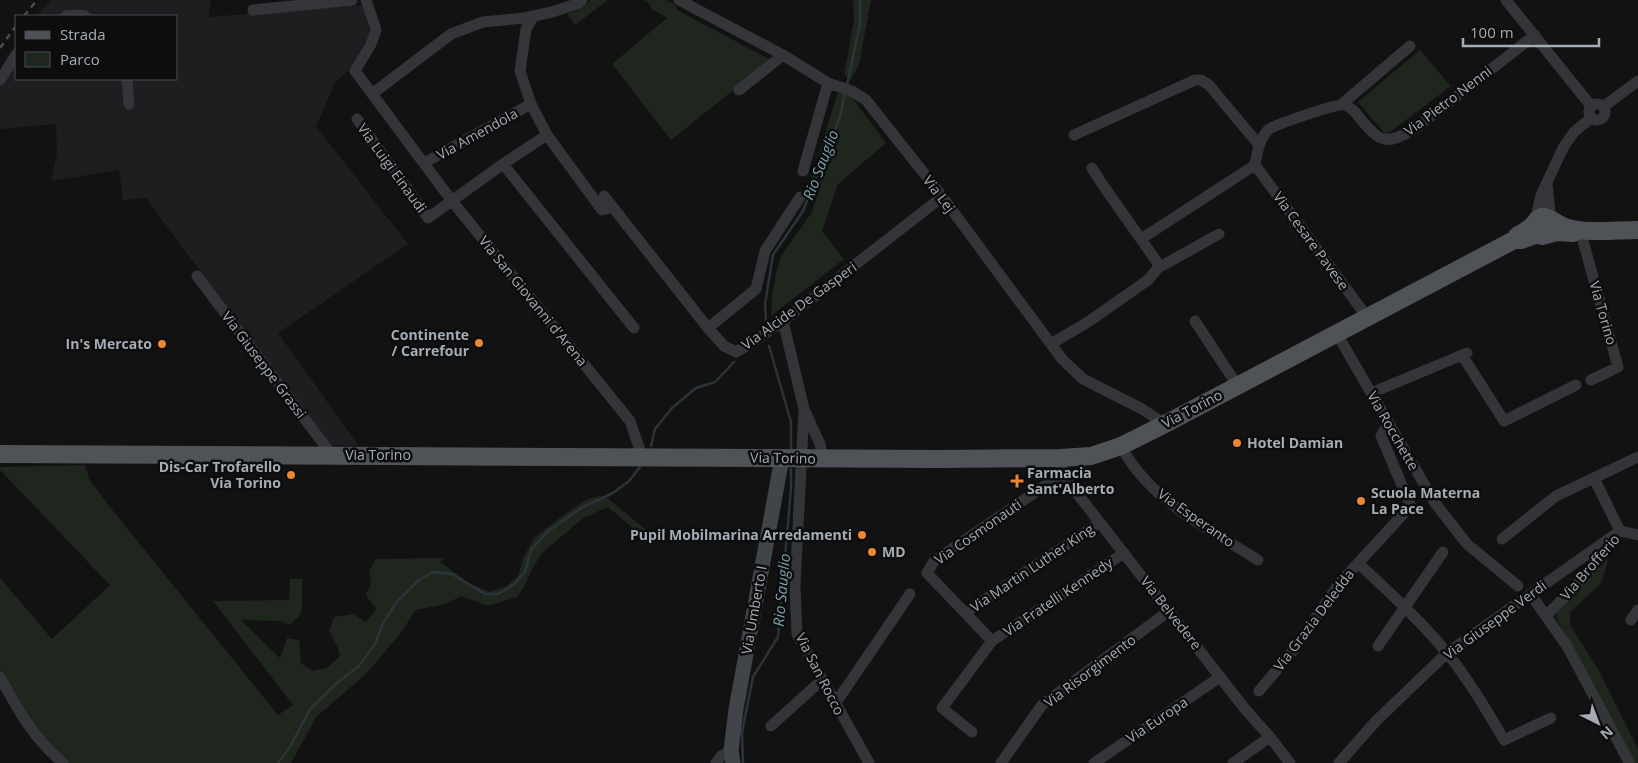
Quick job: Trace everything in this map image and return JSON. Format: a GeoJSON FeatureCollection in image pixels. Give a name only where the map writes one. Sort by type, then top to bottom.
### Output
{"type":"FeatureCollection","features":[{"type":"Feature","properties":{"kind":"main road","name":"Via Torino"},"geometry":{"type":"LineString","coordinates":[[0,454],[824,458],[1062,466],[1120,446],[1165,424],[1542,227],[1557,232],[1573,233],[1580,230],[1638,230]]}},
{"type":"Feature","properties":{"kind":"street"},"geometry":{"type":"LineString","coordinates":[[253,10],[352,0]]}},
{"type":"Feature","properties":{"kind":"street","name":"Via San Giovanni d'Arena"},"geometry":{"type":"LineString","coordinates":[[366,0],[376,30],[371,44],[356,71],[452,201],[630,421],[642,456]]}},
{"type":"Feature","properties":{"kind":"street"},"geometry":{"type":"LineString","coordinates":[[372,94],[452,34],[483,22],[552,12],[579,3],[582,0]]}},
{"type":"Feature","properties":{"kind":"street","name":"Via Lej"},"geometry":{"type":"LineString","coordinates":[[681,0],[834,85],[852,91],[866,100],[942,197],[1062,360],[1083,378],[1142,409],[1165,424]]}},
{"type":"Feature","properties":{"kind":"street"},"geometry":{"type":"LineString","coordinates":[[1506,0],[1535,34],[1598,120],[1604,117],[1604,107],[1638,81]]}},
{"type":"Feature","properties":{"kind":"street"},"geometry":{"type":"LineString","coordinates":[[452,201],[502,164],[547,135],[531,104],[520,71],[526,30],[533,16]]}},
{"type":"Feature","properties":{"kind":"street","name":"Via Pietro Nenni"},"geometry":{"type":"LineString","coordinates":[[1342,104],[1351,108],[1376,136],[1390,140],[1402,136],[1416,128],[1535,34]]}},
{"type":"Feature","properties":{"kind":"street"},"geometry":{"type":"LineString","coordinates":[[1141,239],[1255,165],[1259,146],[1268,129],[1342,104],[1410,46]]}},
{"type":"Feature","properties":{"kind":"street"},"geometry":{"type":"LineString","coordinates":[[739,90],[783,55]]}},
{"type":"Feature","properties":{"kind":"street"},"geometry":{"type":"LineString","coordinates":[[0,80],[15,57]]}},
{"type":"Feature","properties":{"kind":"street"},"geometry":{"type":"LineString","coordinates":[[127,80],[129,104]]}},
{"type":"Feature","properties":{"kind":"street"},"geometry":{"type":"LineString","coordinates":[[1074,135],[1195,80],[1201,80],[1209,85],[1259,146]]}},
{"type":"Feature","properties":{"kind":"street"},"geometry":{"type":"LineString","coordinates":[[803,171],[834,85]]}},
{"type":"Feature","properties":{"kind":"street","name":"Via Amendola"},"geometry":{"type":"LineString","coordinates":[[424,163],[531,104]]}},
{"type":"Feature","properties":{"kind":"street"},"geometry":{"type":"LineString","coordinates":[[1542,227],[1541,195],[1568,139],[1591,112]]}},
{"type":"Feature","properties":{"kind":"street","name":"Via Luigi Einaudi"},"geometry":{"type":"LineString","coordinates":[[357,119],[428,218],[452,201]]}},
{"type":"Feature","properties":{"kind":"street","name":"Via Alcide De Gasperi"},"geometry":{"type":"LineString","coordinates":[[547,135],[602,210],[613,207]]}},
{"type":"Feature","properties":{"kind":"street"},"geometry":{"type":"LineString","coordinates":[[502,164],[634,328]]}},
{"type":"Feature","properties":{"kind":"street","name":"Via Cesare Pavese"},"geometry":{"type":"LineString","coordinates":[[1255,165],[1367,317]]}},
{"type":"Feature","properties":{"kind":"street"},"geometry":{"type":"LineString","coordinates":[[1092,168],[1157,262],[1158,268]]}},
{"type":"Feature","properties":{"kind":"street"},"geometry":{"type":"LineString","coordinates":[[1542,227],[1550,213],[1547,184]]}},
{"type":"Feature","properties":{"kind":"street","name":"Via Alcide De Gasperi"},"geometry":{"type":"LineString","coordinates":[[604,196],[708,328],[724,346],[736,352],[783,321],[942,197]]}},
{"type":"Feature","properties":{"kind":"street"},"geometry":{"type":"LineString","coordinates":[[708,328],[756,289],[765,251],[800,197]]}},
{"type":"Feature","properties":{"kind":"street","name":"Via Torino"},"geometry":{"type":"LineString","coordinates":[[1580,230],[1618,367],[1591,380]]}},
{"type":"Feature","properties":{"kind":"street"},"geometry":{"type":"LineString","coordinates":[[1051,344],[1088,322],[1148,280],[1158,268],[1219,234]]}},
{"type":"Feature","properties":{"kind":"street","name":"Via Giuseppe Grassi"},"geometry":{"type":"LineString","coordinates":[[197,276],[332,455]]}},
{"type":"Feature","properties":{"kind":"street"},"geometry":{"type":"LineString","coordinates":[[783,321],[804,409],[820,444],[824,458]]}},
{"type":"Feature","properties":{"kind":"street"},"geometry":{"type":"LineString","coordinates":[[1195,321],[1237,386]]}},
{"type":"Feature","properties":{"kind":"street","name":"Via Rocchette"},"geometry":{"type":"LineString","coordinates":[[1337,334],[1435,503],[1467,544],[1518,586]]}},
{"type":"Feature","properties":{"kind":"street"},"geometry":{"type":"LineString","coordinates":[[1371,392],[1465,354],[1504,421],[1576,385]]}},
{"type":"Feature","properties":{"kind":"street","name":"Via San Rocco"},"geometry":{"type":"LineString","coordinates":[[804,409],[795,586],[797,634],[869,763]]}},
{"type":"Feature","properties":{"kind":"street","name":"Via Grazia Deledda"},"geometry":{"type":"LineString","coordinates":[[1259,691],[1296,647],[1338,585],[1406,511],[1410,504],[1381,436],[1389,424]]}},
{"type":"Feature","properties":{"kind":"street","name":"Via Esperanto"},"geometry":{"type":"LineString","coordinates":[[1120,446],[1139,473],[1157,492],[1180,510],[1258,560]]}},
{"type":"Feature","properties":{"kind":"street"},"geometry":{"type":"LineString","coordinates":[[1502,539],[1556,496],[1638,457]]}},
{"type":"Feature","properties":{"kind":"street","name":"Via Umberto I"},"geometry":{"type":"LineString","coordinates":[[732,757],[736,709],[782,458]]}},
{"type":"Feature","properties":{"kind":"street","name":"Via Belvedere"},"geometry":{"type":"LineString","coordinates":[[1062,466],[1099,523],[1290,763]]}},
{"type":"Feature","properties":{"kind":"street","name":"Via Cosmonauti"},"geometry":{"type":"LineString","coordinates":[[992,641],[927,573],[929,568],[934,561],[1062,466]]}},
{"type":"Feature","properties":{"kind":"street"},"geometry":{"type":"LineString","coordinates":[[1594,478],[1620,531]]}},
{"type":"Feature","properties":{"kind":"street","name":"Via Martin Luther King"},"geometry":{"type":"LineString","coordinates":[[965,613],[1099,523]]}},
{"type":"Feature","properties":{"kind":"street","name":"Via Brofferio"},"geometry":{"type":"LineString","coordinates":[[1546,616],[1584,576],[1620,531],[1638,536]]}},
{"type":"Feature","properties":{"kind":"street","name":"Via Giuseppe Verdi"},"geometry":{"type":"LineString","coordinates":[[1339,763],[1376,721],[1447,653],[1620,531]]}},
{"type":"Feature","properties":{"kind":"street"},"geometry":{"type":"LineString","coordinates":[[1378,646],[1444,552]]}},
{"type":"Feature","properties":{"kind":"street","name":"Via Fratelli Kennedy"},"geometry":{"type":"LineString","coordinates":[[992,641],[1124,553]]}},
{"type":"Feature","properties":{"kind":"street"},"geometry":{"type":"LineString","coordinates":[[1358,563],[1404,607],[1447,653],[1482,703],[1504,740],[1551,718]]}},
{"type":"Feature","properties":{"kind":"street"},"geometry":{"type":"LineString","coordinates":[[835,704],[910,594]]}},
{"type":"Feature","properties":{"kind":"street"},"geometry":{"type":"LineString","coordinates":[[1536,602],[1567,646],[1628,763]]}},
{"type":"Feature","properties":{"kind":"street"},"geometry":{"type":"LineString","coordinates":[[1631,620],[1638,610]]}},
{"type":"Feature","properties":{"kind":"street","name":"Via Risorgimento"},"geometry":{"type":"LineString","coordinates":[[1001,763],[1042,705],[1169,611]]}},
{"type":"Feature","properties":{"kind":"street"},"geometry":{"type":"LineString","coordinates":[[972,732],[942,708],[992,641]]}},
{"type":"Feature","properties":{"kind":"street"},"geometry":{"type":"LineString","coordinates":[[0,677],[29,728],[40,742],[63,763]]}},
{"type":"Feature","properties":{"kind":"street","name":"Via Europa"},"geometry":{"type":"LineString","coordinates":[[1094,763],[1220,677]]}},
{"type":"Feature","properties":{"kind":"street"},"geometry":{"type":"LineString","coordinates":[[770,726],[822,680]]}},
{"type":"Feature","properties":{"kind":"street"},"geometry":{"type":"LineString","coordinates":[[1233,763],[1270,737]]}},
{"type":"Feature","properties":{"kind":"street"},"geometry":{"type":"LineString","coordinates":[[716,763],[721,756],[732,757]]}},
{"type":"Feature","properties":{"kind":"shaded area"},"geometry":{"type":"Polygon","coordinates":[[[51,0],[211,0],[208,17],[362,5],[370,33],[351,68],[335,83],[316,126],[408,244],[278,333],[359,446],[329,445],[146,198],[123,200],[119,170],[51,181],[57,154],[56,124],[0,129],[0,70],[15,46],[15,80],[178,80],[178,15],[37,15],[51,0]]]}},
{"type":"Feature","properties":{"kind":"green space"},"geometry":{"type":"Polygon","coordinates":[[[591,0],[608,0],[575,25],[567,14],[580,9],[591,0]]]}},
{"type":"Feature","properties":{"kind":"green space"},"geometry":{"type":"Polygon","coordinates":[[[644,0],[665,0],[676,5],[677,10],[771,60],[671,140],[612,64],[667,18],[652,9],[648,2],[644,0]]]}},
{"type":"Feature","properties":{"kind":"green space"},"geometry":{"type":"Polygon","coordinates":[[[853,0],[871,0],[859,65],[851,80],[844,74],[854,21],[853,0]]]}},
{"type":"Feature","properties":{"kind":"green space"},"geometry":{"type":"Polygon","coordinates":[[[1420,50],[1451,86],[1386,135],[1358,102],[1420,50]]]}},
{"type":"Feature","properties":{"kind":"green space"},"geometry":{"type":"Polygon","coordinates":[[[838,92],[851,96],[886,143],[838,184],[822,231],[844,259],[771,316],[772,295],[781,256],[812,212],[819,189],[809,186],[838,92]]]}},
{"type":"Feature","properties":{"kind":"green space"},"geometry":{"type":"Polygon","coordinates":[[[85,465],[89,479],[110,507],[278,715],[293,705],[213,601],[289,600],[290,579],[302,579],[302,608],[300,615],[290,625],[281,621],[241,620],[280,658],[287,638],[299,640],[301,663],[313,671],[327,668],[340,656],[329,631],[334,617],[353,614],[366,622],[376,609],[366,595],[371,584],[369,572],[375,559],[445,558],[440,562],[469,583],[489,592],[507,586],[518,576],[524,556],[535,537],[588,499],[600,496],[607,498],[654,536],[651,543],[608,507],[583,518],[543,552],[517,597],[488,606],[461,596],[446,604],[416,610],[399,635],[366,674],[317,716],[291,763],[67,763],[29,721],[0,669],[0,578],[52,639],[110,585],[0,470],[0,467],[85,465]]]}},
{"type":"Feature","properties":{"kind":"green space"},"geometry":{"type":"Polygon","coordinates":[[[1604,556],[1608,562],[1601,583],[1570,613],[1570,625],[1598,669],[1638,749],[1638,763],[1634,763],[1611,724],[1556,617],[1557,610],[1604,556]]]}},
{"type":"Feature","properties":{"kind":"waterway","name":"Rio Sauglio"},"geometry":{"type":"LineString","coordinates":[[847,85],[860,24],[860,0]]}},
{"type":"Feature","properties":{"kind":"waterway","name":"Rio Sauglio"},"geometry":{"type":"LineString","coordinates":[[766,322],[765,304],[773,255],[803,211],[840,117],[845,93]]}},
{"type":"Feature","properties":{"kind":"waterway","name":"Rio Sauglio"},"geometry":{"type":"LineString","coordinates":[[769,346],[791,422],[791,452]]}},
{"type":"Feature","properties":{"kind":"waterway"},"geometry":{"type":"LineString","coordinates":[[651,446],[655,429],[672,408],[696,388],[715,382],[734,362]]}},
{"type":"Feature","properties":{"kind":"waterway"},"geometry":{"type":"LineString","coordinates":[[278,763],[290,747],[310,709],[338,682],[358,667],[375,644],[383,623],[396,603],[420,579],[433,572],[452,574],[485,594],[498,594],[513,585],[525,572],[531,550],[547,532],[581,508],[613,493],[629,481],[640,467]]}},
{"type":"Feature","properties":{"kind":"waterway","name":"Rio Sauglio"},"geometry":{"type":"LineString","coordinates":[[743,763],[742,732],[753,677],[778,637],[791,489],[791,469]]}},
{"type":"Feature","properties":{"kind":"railway"},"geometry":{"type":"LineString","coordinates":[[25,15],[37,0]]}},
{"type":"Feature","properties":{"kind":"railway"},"geometry":{"type":"LineString","coordinates":[[0,48],[15,27]]}},
{"type":"Feature","properties":{"kind":"place","name":"Continente / Carrefour"},"geometry":{"type":"Point","coordinates":[479,343]}},
{"type":"Feature","properties":{"kind":"place","name":"In's Mercato"},"geometry":{"type":"Point","coordinates":[162,344]}},
{"type":"Feature","properties":{"kind":"place","name":"Hotel Damian"},"geometry":{"type":"Point","coordinates":[1237,443]}},
{"type":"Feature","properties":{"kind":"place","name":"Dis-Car Trofarello Via Torino"},"geometry":{"type":"Point","coordinates":[291,475]}},
{"type":"Feature","properties":{"kind":"place","name":"Farmacia Sant'Alberto"},"geometry":{"type":"Point","coordinates":[1017,481]}},
{"type":"Feature","properties":{"kind":"place","name":"Scuola Materna La Pace"},"geometry":{"type":"Point","coordinates":[1361,501]}},
{"type":"Feature","properties":{"kind":"place","name":"Pupil Mobilmarina Arredamenti"},"geometry":{"type":"Point","coordinates":[862,535]}},
{"type":"Feature","properties":{"kind":"place","name":"MD"},"geometry":{"type":"Point","coordinates":[872,552]}}]}
